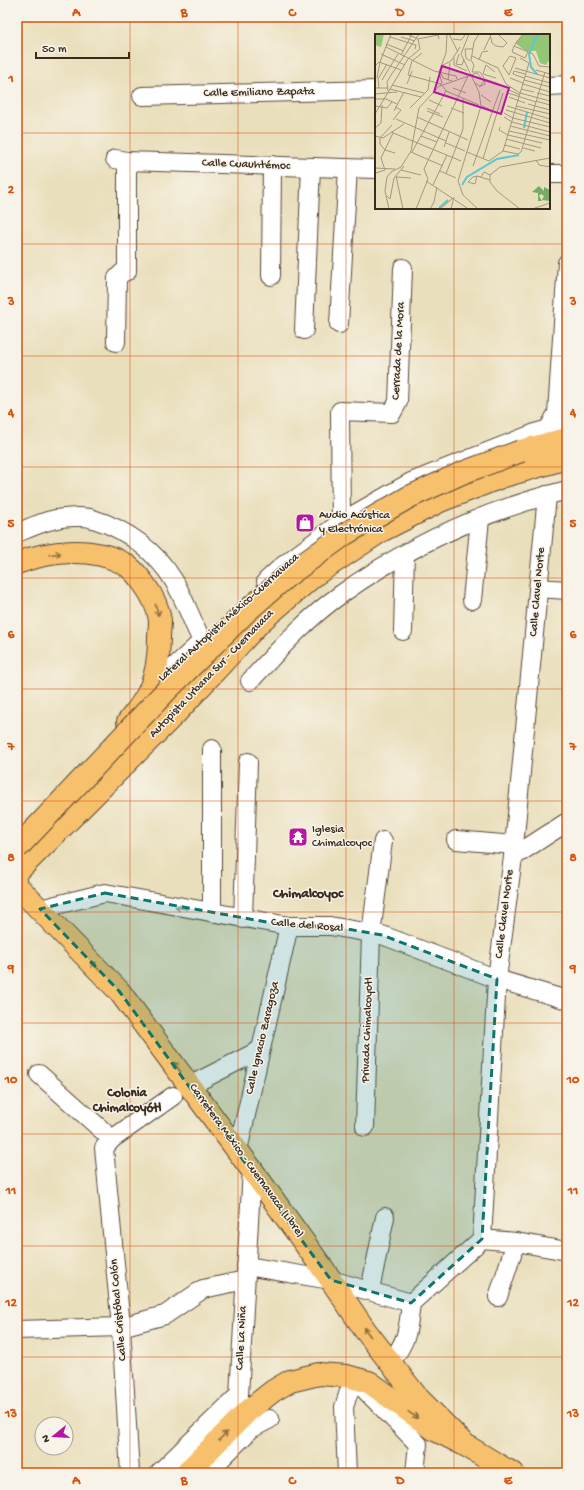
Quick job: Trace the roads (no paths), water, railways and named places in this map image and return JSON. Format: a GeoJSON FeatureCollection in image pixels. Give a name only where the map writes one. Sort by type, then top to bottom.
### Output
{"type":"FeatureCollection","features":[{"type":"Feature","properties":{"kind":"main road","name":"Autopista Urbana Sur - Cuernavaca"},"geometry":{"type":"LineString","coordinates":[[17,847],[166,691],[247,611],[287,576],[345,534],[409,497],[462,473],[521,451],[558,434]]}},
{"type":"Feature","properties":{"kind":"main road"},"geometry":{"type":"LineString","coordinates":[[17,847],[252,618],[314,566],[372,526],[474,475],[519,457],[567,446]]}},
{"type":"Feature","properties":{"kind":"main road","name":"Autopista Urbana Sur - Cuernavaca"},"geometry":{"type":"LineString","coordinates":[[17,872],[175,714],[260,622],[316,574],[381,531],[440,501],[501,477],[567,458]]}},
{"type":"Feature","properties":{"kind":"main road"},"geometry":{"type":"LineString","coordinates":[[17,878],[278,623],[353,564],[426,523],[528,478],[567,466]]}},
{"type":"Feature","properties":{"kind":"main road"},"geometry":{"type":"LineString","coordinates":[[17,563],[32,557],[52,554],[80,552],[102,555],[124,563],[140,579],[153,596],[160,620],[159,653],[155,674],[150,689],[138,709],[82,782]]}},
{"type":"Feature","properties":{"kind":"main road","name":"Carretera México - Cuernavaca (Libre)"},"geometry":{"type":"LineString","coordinates":[[17,886],[119,991],[238,1150],[390,1363],[417,1397],[465,1445]]}},
{"type":"Feature","properties":{"kind":"main road"},"geometry":{"type":"LineString","coordinates":[[353,1379],[370,1375],[390,1363]]}},
{"type":"Feature","properties":{"kind":"main road","name":"Carretera México - Cuernavaca (Libre)"},"geometry":{"type":"LineString","coordinates":[[186,1473],[214,1466],[248,1411],[273,1391],[290,1381],[319,1374],[369,1382],[435,1430],[465,1445],[513,1473]]}},
{"type":"Feature","properties":{"kind":"street"},"geometry":{"type":"LineString","coordinates":[[550,86],[567,85]]}},
{"type":"Feature","properties":{"kind":"street","name":"Calle Emiliano Zapata"},"geometry":{"type":"LineString","coordinates":[[142,96],[375,90]]}},
{"type":"Feature","properties":{"kind":"street","name":"Calle Cuauhtémoc"},"geometry":{"type":"LineString","coordinates":[[116,342],[117,278],[122,273],[127,271],[121,160],[375,169]]}},
{"type":"Feature","properties":{"kind":"street"},"geometry":{"type":"LineString","coordinates":[[271,276],[272,165]]}},
{"type":"Feature","properties":{"kind":"street"},"geometry":{"type":"LineString","coordinates":[[304,330],[311,167]]}},
{"type":"Feature","properties":{"kind":"street"},"geometry":{"type":"LineString","coordinates":[[339,324],[348,168]]}},
{"type":"Feature","properties":{"kind":"street"},"geometry":{"type":"LineString","coordinates":[[550,174],[567,174]]}},
{"type":"Feature","properties":{"kind":"street"},"geometry":{"type":"LineString","coordinates":[[558,434],[557,413],[567,263]]}},
{"type":"Feature","properties":{"kind":"street","name":"Cerrada de la Mora"},"geometry":{"type":"LineString","coordinates":[[341,522],[340,411],[392,413],[398,402],[403,268]]}},
{"type":"Feature","properties":{"kind":"street","name":"Lateral Autopista México-Cuernavaca"},"geometry":{"type":"LineString","coordinates":[[150,689],[280,568],[341,522],[411,482],[535,433],[558,434],[567,424]]}},
{"type":"Feature","properties":{"kind":"street"},"geometry":{"type":"LineString","coordinates":[[250,681],[305,624],[340,595],[405,554],[502,509],[567,490]]}},
{"type":"Feature","properties":{"kind":"street","name":"Calle Clavel Norte"},"geometry":{"type":"LineString","coordinates":[[482,1239],[497,979],[513,851],[547,495]]}},
{"type":"Feature","properties":{"kind":"street"},"geometry":{"type":"LineString","coordinates":[[17,533],[57,518],[92,518],[125,532],[154,555],[173,580],[189,609],[202,641]]}},
{"type":"Feature","properties":{"kind":"street"},"geometry":{"type":"LineString","coordinates":[[472,600],[480,519]]}},
{"type":"Feature","properties":{"kind":"street"},"geometry":{"type":"LineString","coordinates":[[402,631],[405,554]]}},
{"type":"Feature","properties":{"kind":"street"},"geometry":{"type":"LineString","coordinates":[[538,588],[567,590]]}},
{"type":"Feature","properties":{"kind":"street"},"geometry":{"type":"LineString","coordinates":[[212,749],[212,913]]}},
{"type":"Feature","properties":{"kind":"street"},"geometry":{"type":"LineString","coordinates":[[243,919],[248,762]]}},
{"type":"Feature","properties":{"kind":"street"},"geometry":{"type":"LineString","coordinates":[[456,840],[513,851],[567,822]]}},
{"type":"Feature","properties":{"kind":"street","name":"Privada Chimalcoyotl"},"geometry":{"type":"LineString","coordinates":[[365,1127],[371,934],[384,841]]}},
{"type":"Feature","properties":{"kind":"street","name":"Calle del Rosal"},"geometry":{"type":"LineString","coordinates":[[37,906],[104,893],[289,926],[330,926],[382,935],[497,979],[567,1000]]}},
{"type":"Feature","properties":{"kind":"street","name":"Calle Ignacio Zaragoza"},"geometry":{"type":"LineString","coordinates":[[238,1150],[289,926]]}},
{"type":"Feature","properties":{"kind":"street"},"geometry":{"type":"LineString","coordinates":[[199,1081],[260,1050]]}},
{"type":"Feature","properties":{"kind":"street"},"geometry":{"type":"LineString","coordinates":[[39,1074],[108,1143],[174,1096]]}},
{"type":"Feature","properties":{"kind":"street","name":"Calle Cristóbal Colón"},"geometry":{"type":"LineString","coordinates":[[108,1143],[130,1473]]}},
{"type":"Feature","properties":{"kind":"street","name":"Calle La Niña"},"geometry":{"type":"LineString","coordinates":[[159,1473],[239,1395],[252,1170]]}},
{"type":"Feature","properties":{"kind":"street"},"geometry":{"type":"LineString","coordinates":[[370,1290],[385,1217]]}},
{"type":"Feature","properties":{"kind":"street"},"geometry":{"type":"LineString","coordinates":[[390,1363],[402,1349],[407,1332],[410,1302],[482,1239],[516,1242],[567,1251]]}},
{"type":"Feature","properties":{"kind":"street"},"geometry":{"type":"LineString","coordinates":[[498,1297],[516,1242]]}},
{"type":"Feature","properties":{"kind":"street"},"geometry":{"type":"LineString","coordinates":[[17,1330],[121,1327],[165,1315],[203,1290],[246,1273],[331,1280],[410,1302]]}},
{"type":"Feature","properties":{"kind":"street"},"geometry":{"type":"LineString","coordinates":[[347,1473],[344,1408],[353,1379],[418,1444],[415,1473]]}},
{"type":"Feature","properties":{"kind":"street"},"geometry":{"type":"LineString","coordinates":[[214,1466],[251,1429],[270,1419]]}},
{"type":"Feature","properties":{"kind":"place","name":"Audio Acústica y Electrónica"},"geometry":{"type":"Point","coordinates":[305,523]}},
{"type":"Feature","properties":{"kind":"place","name":"Iglesia Chimalcoyoc"},"geometry":{"type":"Point","coordinates":[298,837]}},
{"type":"Feature","properties":{"kind":"district","name":"Chimalcoyoc"},"geometry":{"type":"Point","coordinates":[308,894]}},
{"type":"Feature","properties":{"kind":"district","name":"Colonia Chimalcoyótl"},"geometry":{"type":"Point","coordinates":[127,1100]}}]}
